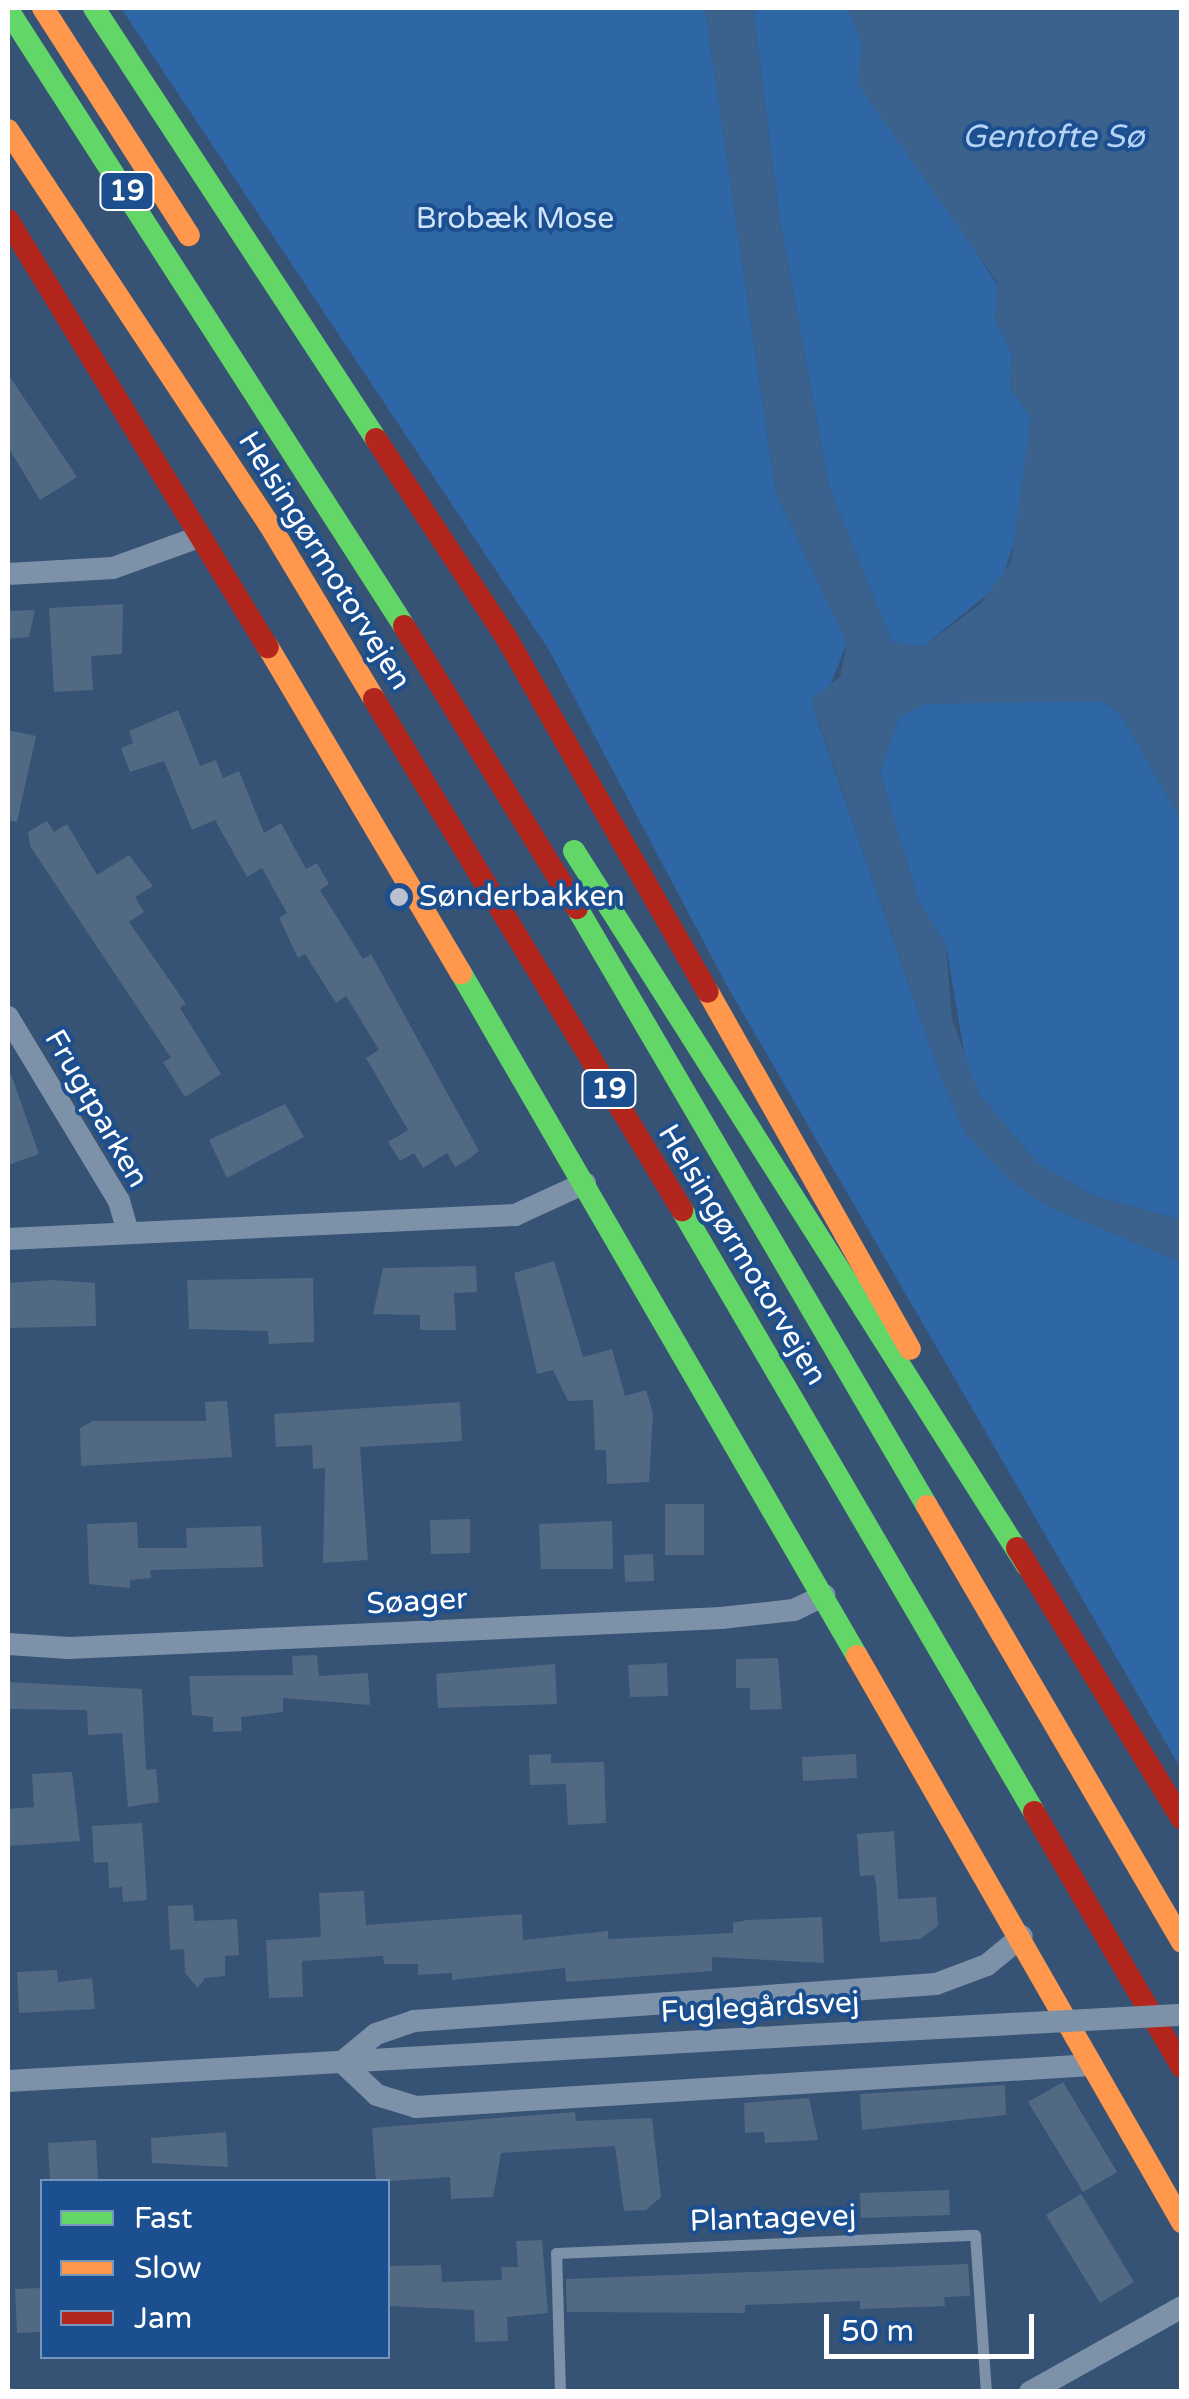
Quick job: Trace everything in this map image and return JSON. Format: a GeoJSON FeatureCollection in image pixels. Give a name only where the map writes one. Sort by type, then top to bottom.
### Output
{"type":"FeatureCollection","features":[{"type":"Feature","properties":{"kind":"main road"},"geometry":{"type":"LineString","coordinates":[[43,8],[200,252]]}},
{"type":"Feature","properties":{"kind":"main road"},"geometry":{"type":"LineString","coordinates":[[94,8],[506,637],[802,1149],[1027,1566]]}},
{"type":"Feature","properties":{"kind":"main road","name":"Helsingørmotorvejen"},"geometry":{"type":"LineString","coordinates":[[8,10],[247,372],[527,822],[1182,1942]]}},
{"type":"Feature","properties":{"kind":"main road","name":"Helsingørmotorvejen"},"geometry":{"type":"LineString","coordinates":[[8,130],[17,153],[269,524],[748,1320],[1182,2067]]}},
{"type":"Feature","properties":{"kind":"main road"},"geometry":{"type":"LineString","coordinates":[[8,220],[69,308],[199,537],[585,1184],[1022,1936],[1182,2222]]}},
{"type":"Feature","properties":{"kind":"main road"},"geometry":{"type":"LineString","coordinates":[[247,372],[259,346]]}},
{"type":"Feature","properties":{"kind":"main road"},"geometry":{"type":"LineString","coordinates":[[527,822],[572,848],[1027,1566],[1182,1820]]}},
{"type":"Feature","properties":{"kind":"street"},"geometry":{"type":"LineString","coordinates":[[8,574],[113,568],[199,537]]}},
{"type":"Feature","properties":{"kind":"street","name":"Frugtparken"},"geometry":{"type":"LineString","coordinates":[[8,1018],[120,1201],[128,1233]]}},
{"type":"Feature","properties":{"kind":"street"},"geometry":{"type":"LineString","coordinates":[[8,1239],[515,1215],[585,1184]]}},
{"type":"Feature","properties":{"kind":"street","name":"Søager"},"geometry":{"type":"LineString","coordinates":[[8,1644],[69,1648],[721,1618],[794,1610],[825,1595]]}},
{"type":"Feature","properties":{"kind":"street","name":"Fuglegårdsvej"},"geometry":{"type":"LineString","coordinates":[[342,2062],[376,2034],[414,2021],[936,1984],[988,1965],[1022,1936]]}},
{"type":"Feature","properties":{"kind":"street","name":"Fuglegårdsvej"},"geometry":{"type":"LineString","coordinates":[[8,2082],[1182,2016]]}},
{"type":"Feature","properties":{"kind":"street"},"geometry":{"type":"LineString","coordinates":[[342,2062],[377,2095],[416,2107],[1092,2065]]}},
{"type":"Feature","properties":{"kind":"street"},"geometry":{"type":"LineString","coordinates":[[1030,2392],[1182,2306]]}},
{"type":"Feature","properties":{"kind":"lane","name":"Plantagevej"},"geometry":{"type":"LineString","coordinates":[[560,2392],[556,2253],[975,2235],[986,2392]]}},
{"type":"Feature","properties":{"kind":"green space","name":"Brobæk Mose"},"geometry":{"type":"Polygon","coordinates":[[[121,8],[705,8],[776,493],[847,643],[817,719],[941,1077],[965,1133],[1012,1182],[1048,1206],[1181,1262],[1181,1769],[726,984],[549,650],[121,8]]]}},
{"type":"Feature","properties":{"kind":"green space"},"geometry":{"type":"Polygon","coordinates":[[[753,8],[848,8],[862,45],[858,85],[900,134],[999,288],[995,319],[1012,353],[1010,387],[1031,418],[1017,535],[1000,584],[923,647],[892,642],[829,487],[779,215],[753,8]]]}},
{"type":"Feature","properties":{"kind":"green space"},"geometry":{"type":"Polygon","coordinates":[[[994,697],[1101,701],[1121,715],[1181,820],[1181,1220],[1095,1196],[1038,1164],[979,1094],[965,1058],[946,945],[919,903],[880,773],[899,717],[925,704],[994,697]]]}},
{"type":"Feature","properties":{"kind":"water","name":"Gentofte Sø"},"geometry":{"type":"Polygon","coordinates":[[[705,8],[753,8],[779,215],[829,487],[892,642],[923,647],[981,603],[1011,562],[1031,418],[1010,387],[1012,353],[995,319],[997,282],[857,83],[862,45],[848,8],[1181,8],[1181,820],[1121,715],[1101,701],[925,704],[899,717],[880,773],[919,903],[946,945],[952,1019],[979,1094],[1038,1164],[1095,1196],[1181,1220],[1181,1262],[1048,1206],[1012,1182],[965,1133],[941,1077],[811,700],[840,677],[847,643],[776,493],[705,8]]]}},
{"type":"Feature","properties":{"kind":"building"},"geometry":{"type":"Polygon","coordinates":[[[8,374],[77,477],[40,500],[8,447],[8,374]]]}},
{"type":"Feature","properties":{"kind":"building"},"geometry":{"type":"Polygon","coordinates":[[[123,604],[122,654],[91,656],[93,690],[54,692],[49,608],[123,604]]]}},
{"type":"Feature","properties":{"kind":"building"},"geometry":{"type":"Polygon","coordinates":[[[35,610],[29,637],[8,639],[8,611],[35,610]]]}},
{"type":"Feature","properties":{"kind":"building"},"geometry":{"type":"Polygon","coordinates":[[[178,710],[200,766],[216,760],[223,778],[239,771],[264,833],[281,823],[306,869],[317,863],[329,884],[320,890],[363,959],[371,954],[479,1151],[470,1158],[455,1167],[447,1153],[423,1168],[414,1153],[400,1161],[388,1142],[408,1130],[366,1058],[379,1050],[346,996],[336,1003],[305,954],[298,958],[279,918],[287,913],[262,868],[247,877],[215,820],[192,830],[164,761],[130,772],[121,748],[133,743],[129,731],[178,710]]]}},
{"type":"Feature","properties":{"kind":"building"},"geometry":{"type":"Polygon","coordinates":[[[8,730],[36,736],[17,822],[8,820],[8,730]]]}},
{"type":"Feature","properties":{"kind":"building"},"geometry":{"type":"Polygon","coordinates":[[[47,821],[54,832],[67,824],[97,875],[129,855],[153,886],[135,897],[144,912],[129,922],[186,1004],[180,1008],[221,1074],[185,1097],[163,1062],[171,1058],[30,846],[28,832],[47,821]]]}},
{"type":"Feature","properties":{"kind":"building"},"geometry":{"type":"Polygon","coordinates":[[[11,1074],[39,1154],[8,1165],[8,1075],[11,1074]]]}},
{"type":"Feature","properties":{"kind":"building"},"geometry":{"type":"Polygon","coordinates":[[[285,1104],[304,1137],[227,1178],[209,1140],[285,1104]]]}},
{"type":"Feature","properties":{"kind":"building"},"geometry":{"type":"Polygon","coordinates":[[[554,1261],[583,1357],[612,1349],[625,1396],[646,1390],[653,1413],[649,1482],[607,1484],[606,1450],[595,1450],[593,1400],[568,1401],[553,1370],[537,1374],[514,1273],[554,1261]]]}},
{"type":"Feature","properties":{"kind":"building"},"geometry":{"type":"Polygon","coordinates":[[[476,1266],[477,1292],[454,1293],[456,1330],[420,1330],[420,1315],[373,1314],[383,1268],[476,1266]]]}},
{"type":"Feature","properties":{"kind":"building"},"geometry":{"type":"Polygon","coordinates":[[[313,1278],[314,1342],[269,1344],[268,1331],[189,1329],[187,1280],[313,1278]]]}},
{"type":"Feature","properties":{"kind":"building"},"geometry":{"type":"Polygon","coordinates":[[[8,1283],[95,1283],[96,1326],[8,1328],[8,1283]]]}},
{"type":"Feature","properties":{"kind":"building"},"geometry":{"type":"Polygon","coordinates":[[[227,1401],[232,1457],[81,1466],[80,1428],[93,1421],[206,1421],[205,1402],[227,1401]]]}},
{"type":"Feature","properties":{"kind":"building"},"geometry":{"type":"Polygon","coordinates":[[[460,1402],[462,1441],[360,1447],[368,1560],[323,1563],[325,1468],[313,1469],[312,1445],[276,1447],[274,1414],[460,1402]]]}},
{"type":"Feature","properties":{"kind":"building"},"geometry":{"type":"Polygon","coordinates":[[[665,1504],[704,1504],[704,1555],[665,1555],[665,1504]]]}},
{"type":"Feature","properties":{"kind":"building"},"geometry":{"type":"Polygon","coordinates":[[[470,1519],[470,1553],[431,1554],[430,1520],[470,1519]]]}},
{"type":"Feature","properties":{"kind":"building"},"geometry":{"type":"Polygon","coordinates":[[[612,1521],[613,1569],[541,1569],[539,1524],[612,1521]]]}},
{"type":"Feature","properties":{"kind":"building"},"geometry":{"type":"Polygon","coordinates":[[[137,1522],[138,1548],[187,1548],[186,1528],[261,1526],[263,1567],[150,1570],[151,1578],[130,1580],[130,1588],[89,1584],[87,1524],[137,1522]]]}},
{"type":"Feature","properties":{"kind":"building"},"geometry":{"type":"Polygon","coordinates":[[[653,1554],[654,1581],[625,1582],[624,1555],[653,1554]]]}},
{"type":"Feature","properties":{"kind":"building"},"geometry":{"type":"Polygon","coordinates":[[[317,1655],[319,1676],[368,1673],[370,1705],[283,1698],[283,1712],[241,1717],[242,1731],[213,1732],[213,1717],[192,1715],[189,1676],[293,1675],[292,1656],[317,1655]]]}},
{"type":"Feature","properties":{"kind":"building"},"geometry":{"type":"Polygon","coordinates":[[[778,1658],[782,1709],[750,1710],[750,1688],[736,1688],[736,1659],[778,1658]]]}},
{"type":"Feature","properties":{"kind":"building"},"geometry":{"type":"Polygon","coordinates":[[[667,1663],[668,1696],[630,1697],[628,1665],[667,1663]]]}},
{"type":"Feature","properties":{"kind":"building"},"geometry":{"type":"Polygon","coordinates":[[[555,1664],[557,1704],[438,1708],[436,1674],[555,1664]]]}},
{"type":"Feature","properties":{"kind":"building"},"geometry":{"type":"Polygon","coordinates":[[[8,1682],[142,1689],[146,1770],[156,1769],[159,1802],[128,1807],[122,1733],[88,1735],[87,1710],[8,1709],[8,1682]]]}},
{"type":"Feature","properties":{"kind":"building"},"geometry":{"type":"Polygon","coordinates":[[[551,1754],[551,1763],[604,1762],[606,1823],[568,1825],[566,1784],[530,1785],[529,1755],[551,1754]]]}},
{"type":"Feature","properties":{"kind":"building"},"geometry":{"type":"Polygon","coordinates":[[[856,1754],[857,1778],[803,1781],[802,1757],[856,1754]]]}},
{"type":"Feature","properties":{"kind":"building"},"geometry":{"type":"Polygon","coordinates":[[[72,1772],[80,1841],[8,1846],[8,1809],[34,1807],[32,1774],[72,1772]]]}},
{"type":"Feature","properties":{"kind":"building"},"geometry":{"type":"Polygon","coordinates":[[[142,1823],[147,1900],[123,1902],[122,1887],[109,1888],[108,1862],[94,1863],[92,1826],[142,1823]]]}},
{"type":"Feature","properties":{"kind":"building"},"geometry":{"type":"Polygon","coordinates":[[[894,1831],[898,1899],[936,1897],[938,1926],[920,1939],[880,1942],[876,1884],[874,1875],[860,1876],[857,1834],[894,1831]]]}},
{"type":"Feature","properties":{"kind":"building"},"geometry":{"type":"Polygon","coordinates":[[[364,1891],[366,1925],[522,1914],[523,1940],[608,1931],[608,1939],[733,1933],[733,1923],[747,1920],[822,1917],[824,1963],[712,1957],[712,1971],[566,1982],[565,1968],[452,1980],[452,1973],[418,1975],[418,1964],[384,1964],[383,1956],[302,1961],[303,1997],[269,1998],[266,1940],[321,1937],[319,1893],[364,1891]]]}},
{"type":"Feature","properties":{"kind":"building"},"geometry":{"type":"Polygon","coordinates":[[[193,1905],[194,1921],[237,1919],[239,1955],[225,1956],[225,1976],[205,1978],[198,1988],[185,1973],[184,1949],[170,1950],[168,1906],[193,1905]]]}},
{"type":"Feature","properties":{"kind":"building"},"geometry":{"type":"Polygon","coordinates":[[[57,1970],[58,1982],[92,1978],[95,2009],[19,2013],[17,1972],[57,1970]]]}},
{"type":"Feature","properties":{"kind":"building"},"geometry":{"type":"Polygon","coordinates":[[[1063,2082],[1117,2172],[1083,2192],[1028,2102],[1063,2082]]]}},
{"type":"Feature","properties":{"kind":"building"},"geometry":{"type":"Polygon","coordinates":[[[1005,2085],[1006,2115],[862,2130],[860,2094],[1005,2085]]]}},
{"type":"Feature","properties":{"kind":"building"},"geometry":{"type":"Polygon","coordinates":[[[809,2098],[818,2140],[765,2143],[764,2132],[745,2133],[744,2103],[809,2098]]]}},
{"type":"Feature","properties":{"kind":"building"},"geometry":{"type":"Polygon","coordinates":[[[575,2112],[576,2121],[652,2118],[661,2197],[646,2210],[624,2211],[615,2146],[501,2153],[493,2197],[451,2199],[450,2177],[376,2179],[372,2128],[575,2112]]]}},
{"type":"Feature","properties":{"kind":"building"},"geometry":{"type":"Polygon","coordinates":[[[226,2132],[228,2167],[152,2163],[151,2138],[226,2132]]]}},
{"type":"Feature","properties":{"kind":"building"},"geometry":{"type":"Polygon","coordinates":[[[96,2140],[98,2179],[50,2179],[48,2143],[96,2140]]]}},
{"type":"Feature","properties":{"kind":"building"},"geometry":{"type":"Polygon","coordinates":[[[949,2190],[950,2215],[861,2218],[860,2193],[949,2190]]]}},
{"type":"Feature","properties":{"kind":"building"},"geometry":{"type":"Polygon","coordinates":[[[1081,2194],[1134,2282],[1100,2303],[1046,2215],[1081,2194]]]}},
{"type":"Feature","properties":{"kind":"building"},"geometry":{"type":"Polygon","coordinates":[[[542,2240],[548,2313],[507,2317],[508,2341],[475,2342],[474,2310],[390,2306],[390,2266],[441,2265],[442,2282],[502,2280],[501,2267],[518,2267],[516,2241],[542,2240]]]}},
{"type":"Feature","properties":{"kind":"building"},"geometry":{"type":"Polygon","coordinates":[[[968,2264],[970,2296],[944,2297],[945,2306],[860,2309],[860,2301],[745,2305],[745,2313],[567,2312],[566,2279],[968,2264]]]}},
{"type":"Feature","properties":{"kind":"building"},"geometry":{"type":"Polygon","coordinates":[[[40,2288],[40,2332],[17,2333],[15,2289],[40,2288]]]}},
{"type":"Feature","properties":{"kind":"traffic: fast"},"geometry":{"type":"LineString","coordinates":[[94,8],[376,439]]}},
{"type":"Feature","properties":{"kind":"traffic: fast"},"geometry":{"type":"LineString","coordinates":[[8,10],[404,626]]}},
{"type":"Feature","properties":{"kind":"traffic: fast"},"geometry":{"type":"LineString","coordinates":[[574,851],[1027,1566]]}},
{"type":"Feature","properties":{"kind":"traffic: fast"},"geometry":{"type":"LineString","coordinates":[[577,908],[927,1506]]}},
{"type":"Feature","properties":{"kind":"traffic: fast"},"geometry":{"type":"LineString","coordinates":[[461,973],[857,1656]]}},
{"type":"Feature","properties":{"kind":"traffic: fast"},"geometry":{"type":"LineString","coordinates":[[682,1210],[1034,1812]]}},
{"type":"Feature","properties":{"kind":"traffic: slow"},"geometry":{"type":"LineString","coordinates":[[43,8],[189,235]]}},
{"type":"Feature","properties":{"kind":"traffic: slow"},"geometry":{"type":"LineString","coordinates":[[8,130],[269,524],[374,699]]}},
{"type":"Feature","properties":{"kind":"traffic: slow"},"geometry":{"type":"LineString","coordinates":[[268,647],[461,973]]}},
{"type":"Feature","properties":{"kind":"traffic: slow"},"geometry":{"type":"LineString","coordinates":[[708,992],[910,1349]]}},
{"type":"Feature","properties":{"kind":"traffic: slow"},"geometry":{"type":"LineString","coordinates":[[927,1506],[1182,1942]]}},
{"type":"Feature","properties":{"kind":"traffic: slow"},"geometry":{"type":"LineString","coordinates":[[857,1656],[1182,2222]]}},
{"type":"Feature","properties":{"kind":"traffic: jam"},"geometry":{"type":"LineString","coordinates":[[8,220],[268,647]]}},
{"type":"Feature","properties":{"kind":"traffic: jam"},"geometry":{"type":"LineString","coordinates":[[376,439],[506,637],[708,992]]}},
{"type":"Feature","properties":{"kind":"traffic: jam"},"geometry":{"type":"LineString","coordinates":[[404,626],[577,908]]}},
{"type":"Feature","properties":{"kind":"traffic: jam"},"geometry":{"type":"LineString","coordinates":[[374,699],[682,1210]]}},
{"type":"Feature","properties":{"kind":"traffic: jam"},"geometry":{"type":"LineString","coordinates":[[1017,1548],[1182,1819]]}},
{"type":"Feature","properties":{"kind":"traffic: jam"},"geometry":{"type":"LineString","coordinates":[[1034,1812],[1182,2067]]}},
{"type":"Feature","properties":{"kind":"place","name":"Sønderbakken"},"geometry":{"type":"Point","coordinates":[399,897]}}]}
